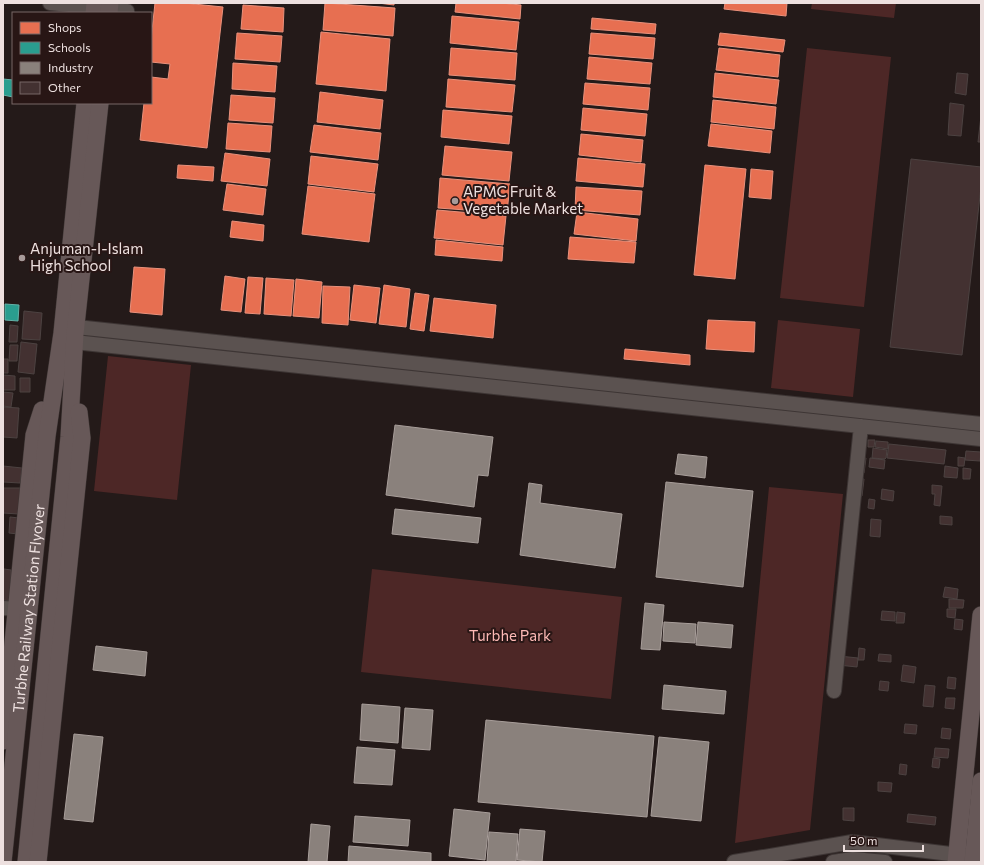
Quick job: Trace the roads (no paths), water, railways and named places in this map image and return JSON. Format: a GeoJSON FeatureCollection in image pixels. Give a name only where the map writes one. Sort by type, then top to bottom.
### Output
{"type":"FeatureCollection","features":[{"type":"Feature","properties":{"kind":"main road"},"geometry":{"type":"LineString","coordinates":[[38,862],[82,438],[68,341],[85,104]]}},
{"type":"Feature","properties":{"kind":"main road"},"geometry":{"type":"LineString","coordinates":[[3,741],[10,609],[34,435],[68,341],[100,104]]}},
{"type":"Feature","properties":{"kind":"main road","name":"Turbhe Railway Station Flyover"},"geometry":{"type":"LineString","coordinates":[[3,862],[47,436],[68,341]]}},
{"type":"Feature","properties":{"kind":"main road","name":"Turbhe Railway Station Flyover"},"geometry":{"type":"LineString","coordinates":[[26,862],[69,438],[68,341]]}},
{"type":"Feature","properties":{"kind":"main road"},"geometry":{"type":"LineString","coordinates":[[965,859],[981,614]]}},
{"type":"Feature","properties":{"kind":"main road"},"geometry":{"type":"LineString","coordinates":[[965,859],[981,781]]}},
{"type":"Feature","properties":{"kind":"street"},"geometry":{"type":"LineString","coordinates":[[50,3],[127,11]]}},
{"type":"Feature","properties":{"kind":"street"},"geometry":{"type":"LineString","coordinates":[[68,341],[981,424]]}},
{"type":"Feature","properties":{"kind":"street"},"geometry":{"type":"LineString","coordinates":[[68,341],[981,439]]}},
{"type":"Feature","properties":{"kind":"street"},"geometry":{"type":"LineString","coordinates":[[834,691],[861,426]]}},
{"type":"Feature","properties":{"kind":"street"},"geometry":{"type":"LineString","coordinates":[[738,862],[852,842],[965,859]]}},
{"type":"Feature","properties":{"kind":"street"},"geometry":{"type":"LineString","coordinates":[[833,862],[852,859],[885,862]]}},
{"type":"Feature","properties":{"kind":"place","name":"APMC Fruit & Vegetable Market"},"geometry":{"type":"Point","coordinates":[455,201]}},
{"type":"Feature","properties":{"kind":"place","name":"Anjuman-I-Islam High School"},"geometry":{"type":"Point","coordinates":[22,258]}},
{"type":"Feature","properties":{"kind":"park label","name":"Turbhe Park"},"geometry":{"type":"Point","coordinates":[510,636]}}]}
